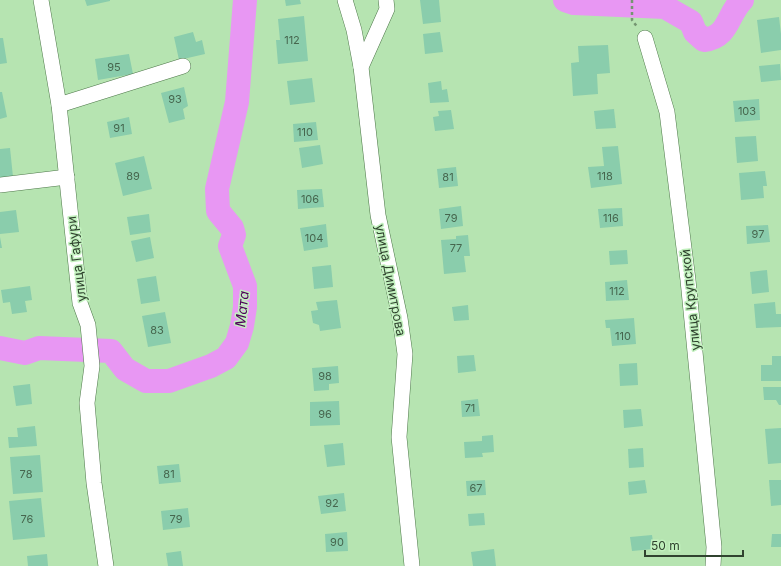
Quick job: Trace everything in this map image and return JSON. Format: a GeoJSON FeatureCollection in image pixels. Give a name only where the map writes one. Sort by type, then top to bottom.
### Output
{"type":"FeatureCollection","features":[{"type":"Feature","properties":{"kind":"street","name":"улица Гафури"},"geometry":{"type":"LineString","coordinates":[[41,0],[59,105],[80,303],[88,325],[92,366],[87,403],[94,483],[106,566]]}},
{"type":"Feature","properties":{"kind":"street","name":"улица Димитрова"},"geometry":{"type":"LineString","coordinates":[[345,0],[354,30],[361,67],[378,215],[400,318],[406,354],[399,436],[412,566]]}},
{"type":"Feature","properties":{"kind":"street"},"geometry":{"type":"LineString","coordinates":[[361,67],[387,9],[386,0]]}},
{"type":"Feature","properties":{"kind":"street","name":"улица Крупской"},"geometry":{"type":"LineString","coordinates":[[645,38],[667,112],[688,280],[714,547],[713,566]]}},
{"type":"Feature","properties":{"kind":"street"},"geometry":{"type":"LineString","coordinates":[[59,105],[183,66]]}},
{"type":"Feature","properties":{"kind":"street"},"geometry":{"type":"LineString","coordinates":[[0,186],[67,177]]}},
{"type":"Feature","properties":{"kind":"path"},"geometry":{"type":"LineString","coordinates":[[632,0],[632,20]]}},
{"type":"Feature","properties":{"kind":"building"},"geometry":{"type":"Polygon","coordinates":[[[85,0],[110,0],[110,1],[87,6],[85,0]]]}},
{"type":"Feature","properties":{"kind":"building"},"geometry":{"type":"Polygon","coordinates":[[[285,0],[300,0],[301,4],[286,6],[285,0]]]}},
{"type":"Feature","properties":{"kind":"building"},"geometry":{"type":"Polygon","coordinates":[[[420,0],[439,0],[441,22],[423,24],[420,0]]]}},
{"type":"Feature","properties":{"kind":"building"},"geometry":{"type":"Polygon","coordinates":[[[304,16],[308,61],[278,64],[276,40],[280,40],[278,19],[304,16]]]}},
{"type":"Feature","properties":{"kind":"building"},"geometry":{"type":"Polygon","coordinates":[[[779,17],[781,50],[761,53],[757,20],[779,17]]]}},
{"type":"Feature","properties":{"kind":"building"},"geometry":{"type":"Polygon","coordinates":[[[193,32],[196,42],[202,40],[205,54],[179,60],[174,37],[193,32]]]}},
{"type":"Feature","properties":{"kind":"building"},"geometry":{"type":"Polygon","coordinates":[[[440,32],[443,52],[425,54],[423,34],[440,32]]]}},
{"type":"Feature","properties":{"kind":"building"},"geometry":{"type":"Polygon","coordinates":[[[0,38],[3,38],[7,63],[0,64],[0,38]]]}},
{"type":"Feature","properties":{"kind":"building"},"geometry":{"type":"Polygon","coordinates":[[[608,45],[610,73],[597,74],[598,94],[573,96],[571,63],[579,62],[578,46],[608,45]]]}},
{"type":"Feature","properties":{"kind":"building"},"geometry":{"type":"Polygon","coordinates":[[[129,54],[133,74],[98,80],[95,59],[129,54]]]}},
{"type":"Feature","properties":{"kind":"building"},"geometry":{"type":"Polygon","coordinates":[[[780,64],[781,80],[761,82],[759,66],[780,64]]]}},
{"type":"Feature","properties":{"kind":"building"},"geometry":{"type":"Polygon","coordinates":[[[312,78],[315,102],[290,105],[287,81],[312,78]]]}},
{"type":"Feature","properties":{"kind":"building"},"geometry":{"type":"Polygon","coordinates":[[[441,81],[442,90],[447,89],[449,102],[430,103],[428,83],[441,81]]]}},
{"type":"Feature","properties":{"kind":"building"},"geometry":{"type":"Polygon","coordinates":[[[184,87],[188,106],[183,109],[185,119],[169,123],[161,93],[184,87]]]}},
{"type":"Feature","properties":{"kind":"building"},"geometry":{"type":"Polygon","coordinates":[[[0,92],[2,92],[7,117],[0,119],[0,92]]]}},
{"type":"Feature","properties":{"kind":"building"},"geometry":{"type":"Polygon","coordinates":[[[759,99],[760,120],[735,122],[733,101],[759,99]]]}},
{"type":"Feature","properties":{"kind":"building"},"geometry":{"type":"Polygon","coordinates":[[[614,109],[616,128],[596,129],[594,111],[614,109]]]}},
{"type":"Feature","properties":{"kind":"building"},"geometry":{"type":"Polygon","coordinates":[[[451,110],[454,129],[435,131],[433,117],[439,116],[438,111],[451,110]]]}},
{"type":"Feature","properties":{"kind":"building"},"geometry":{"type":"Polygon","coordinates":[[[129,117],[132,134],[110,138],[107,122],[129,117]]]}},
{"type":"Feature","properties":{"kind":"building"},"geometry":{"type":"Polygon","coordinates":[[[316,122],[318,140],[294,142],[293,124],[316,122]]]}},
{"type":"Feature","properties":{"kind":"building"},"geometry":{"type":"Polygon","coordinates":[[[756,136],[758,161],[737,163],[735,137],[756,136]]]}},
{"type":"Feature","properties":{"kind":"building"},"geometry":{"type":"Polygon","coordinates":[[[320,145],[323,164],[302,168],[299,148],[320,145]]]}},
{"type":"Feature","properties":{"kind":"building"},"geometry":{"type":"Polygon","coordinates":[[[618,146],[622,184],[591,188],[588,167],[604,166],[602,147],[618,146]]]}},
{"type":"Feature","properties":{"kind":"building"},"geometry":{"type":"Polygon","coordinates":[[[10,148],[13,177],[0,178],[0,149],[10,148]]]}},
{"type":"Feature","properties":{"kind":"building"},"geometry":{"type":"Polygon","coordinates":[[[144,156],[152,189],[123,196],[115,163],[144,156]]]}},
{"type":"Feature","properties":{"kind":"building"},"geometry":{"type":"Polygon","coordinates":[[[456,167],[458,186],[439,188],[437,169],[456,167]]]}},
{"type":"Feature","properties":{"kind":"building"},"geometry":{"type":"Polygon","coordinates":[[[765,171],[767,186],[763,186],[764,198],[741,200],[739,173],[765,171]]]}},
{"type":"Feature","properties":{"kind":"building"},"geometry":{"type":"Polygon","coordinates":[[[322,189],[324,207],[298,209],[297,190],[322,189]]]}},
{"type":"Feature","properties":{"kind":"building"},"geometry":{"type":"Polygon","coordinates":[[[461,206],[463,226],[441,229],[439,209],[461,206]]]}},
{"type":"Feature","properties":{"kind":"building"},"geometry":{"type":"Polygon","coordinates":[[[622,208],[623,226],[600,228],[598,209],[622,208]]]}},
{"type":"Feature","properties":{"kind":"building"},"geometry":{"type":"Polygon","coordinates":[[[16,210],[19,232],[0,234],[0,212],[16,210]]]}},
{"type":"Feature","properties":{"kind":"building"},"geometry":{"type":"Polygon","coordinates":[[[149,214],[151,232],[130,235],[127,217],[149,214]]]}},
{"type":"Feature","properties":{"kind":"building"},"geometry":{"type":"Polygon","coordinates":[[[326,224],[328,247],[304,251],[300,228],[326,224]]]}},
{"type":"Feature","properties":{"kind":"building"},"geometry":{"type":"Polygon","coordinates":[[[768,225],[770,242],[747,244],[746,226],[768,225]]]}},
{"type":"Feature","properties":{"kind":"building"},"geometry":{"type":"Polygon","coordinates":[[[468,235],[470,256],[464,256],[466,272],[444,274],[441,240],[456,239],[456,236],[468,235]]]}},
{"type":"Feature","properties":{"kind":"building"},"geometry":{"type":"Polygon","coordinates":[[[0,237],[2,248],[0,248],[0,237]]]}},
{"type":"Feature","properties":{"kind":"building"},"geometry":{"type":"Polygon","coordinates":[[[150,237],[154,258],[136,262],[131,241],[150,237]]]}},
{"type":"Feature","properties":{"kind":"building"},"geometry":{"type":"Polygon","coordinates":[[[627,250],[628,264],[610,265],[609,251],[627,250]]]}},
{"type":"Feature","properties":{"kind":"building"},"geometry":{"type":"Polygon","coordinates":[[[331,265],[333,287],[314,289],[312,267],[331,265]]]}},
{"type":"Feature","properties":{"kind":"building"},"geometry":{"type":"Polygon","coordinates":[[[767,270],[769,292],[752,294],[750,272],[767,270]]]}},
{"type":"Feature","properties":{"kind":"building"},"geometry":{"type":"Polygon","coordinates":[[[156,276],[160,301],[141,304],[137,279],[156,276]]]}},
{"type":"Feature","properties":{"kind":"building"},"geometry":{"type":"Polygon","coordinates":[[[627,280],[629,300],[606,301],[605,282],[627,280]]]}},
{"type":"Feature","properties":{"kind":"building"},"geometry":{"type":"Polygon","coordinates":[[[30,286],[32,300],[25,301],[27,312],[12,314],[10,302],[3,303],[1,290],[30,286]]]}},
{"type":"Feature","properties":{"kind":"building"},"geometry":{"type":"Polygon","coordinates":[[[337,300],[341,328],[320,331],[319,325],[313,323],[311,311],[318,310],[316,302],[337,300]]]}},
{"type":"Feature","properties":{"kind":"building"},"geometry":{"type":"Polygon","coordinates":[[[775,302],[776,314],[781,314],[781,327],[756,328],[754,304],[775,302]]]}},
{"type":"Feature","properties":{"kind":"building"},"geometry":{"type":"Polygon","coordinates":[[[468,305],[469,320],[454,321],[452,307],[468,305]]]}},
{"type":"Feature","properties":{"kind":"building"},"geometry":{"type":"Polygon","coordinates":[[[165,312],[171,343],[148,347],[142,316],[165,312]]]}},
{"type":"Feature","properties":{"kind":"building"},"geometry":{"type":"Polygon","coordinates":[[[634,318],[636,344],[612,346],[610,328],[606,328],[605,320],[634,318]]]}},
{"type":"Feature","properties":{"kind":"building"},"geometry":{"type":"Polygon","coordinates":[[[474,355],[476,371],[458,373],[457,356],[474,355]]]}},
{"type":"Feature","properties":{"kind":"building"},"geometry":{"type":"Polygon","coordinates":[[[772,356],[781,356],[781,381],[761,381],[761,365],[772,365],[772,356]]]}},
{"type":"Feature","properties":{"kind":"building"},"geometry":{"type":"Polygon","coordinates":[[[637,363],[638,385],[620,386],[619,364],[637,363]]]}},
{"type":"Feature","properties":{"kind":"building"},"geometry":{"type":"Polygon","coordinates":[[[338,366],[339,383],[329,384],[329,390],[314,391],[312,368],[338,366]]]}},
{"type":"Feature","properties":{"kind":"building"},"geometry":{"type":"Polygon","coordinates":[[[30,384],[32,404],[16,406],[13,386],[30,384]]]}},
{"type":"Feature","properties":{"kind":"building"},"geometry":{"type":"Polygon","coordinates":[[[763,387],[781,387],[781,405],[779,405],[776,400],[764,400],[763,387]]]}},
{"type":"Feature","properties":{"kind":"building"},"geometry":{"type":"Polygon","coordinates":[[[478,399],[480,416],[462,417],[461,401],[478,399]]]}},
{"type":"Feature","properties":{"kind":"building"},"geometry":{"type":"Polygon","coordinates":[[[339,401],[340,425],[310,426],[310,402],[339,401]]]}},
{"type":"Feature","properties":{"kind":"building"},"geometry":{"type":"Polygon","coordinates":[[[641,409],[643,426],[624,428],[623,410],[641,409]]]}},
{"type":"Feature","properties":{"kind":"building"},"geometry":{"type":"Polygon","coordinates":[[[35,426],[37,446],[9,448],[8,437],[18,437],[17,428],[35,426]]]}},
{"type":"Feature","properties":{"kind":"building"},"geometry":{"type":"Polygon","coordinates":[[[781,428],[781,463],[768,464],[765,429],[781,428]]]}},
{"type":"Feature","properties":{"kind":"building"},"geometry":{"type":"Polygon","coordinates":[[[493,435],[494,452],[482,453],[483,457],[465,458],[464,442],[482,441],[482,436],[493,435]]]}},
{"type":"Feature","properties":{"kind":"building"},"geometry":{"type":"Polygon","coordinates":[[[343,443],[345,465],[327,467],[324,445],[343,443]]]}},
{"type":"Feature","properties":{"kind":"building"},"geometry":{"type":"Polygon","coordinates":[[[643,448],[644,467],[629,468],[628,449],[643,448]]]}},
{"type":"Feature","properties":{"kind":"building"},"geometry":{"type":"Polygon","coordinates":[[[40,455],[43,492],[13,494],[10,457],[40,455]]]}},
{"type":"Feature","properties":{"kind":"building"},"geometry":{"type":"Polygon","coordinates":[[[179,464],[181,482],[159,484],[157,466],[179,464]]]}},
{"type":"Feature","properties":{"kind":"building"},"geometry":{"type":"Polygon","coordinates":[[[485,480],[486,495],[467,496],[466,481],[485,480]]]}},
{"type":"Feature","properties":{"kind":"building"},"geometry":{"type":"Polygon","coordinates":[[[645,480],[647,493],[629,495],[628,482],[645,480]]]}},
{"type":"Feature","properties":{"kind":"building"},"geometry":{"type":"Polygon","coordinates":[[[769,480],[781,480],[781,505],[771,506],[769,480]]]}},
{"type":"Feature","properties":{"kind":"building"},"geometry":{"type":"Polygon","coordinates":[[[344,493],[346,511],[321,514],[318,496],[344,493]]]}},
{"type":"Feature","properties":{"kind":"building"},"geometry":{"type":"Polygon","coordinates":[[[41,498],[45,537],[13,540],[9,501],[41,498]]]}},
{"type":"Feature","properties":{"kind":"building"},"geometry":{"type":"Polygon","coordinates":[[[188,508],[190,527],[163,530],[161,511],[188,508]]]}},
{"type":"Feature","properties":{"kind":"building"},"geometry":{"type":"Polygon","coordinates":[[[484,513],[485,525],[469,526],[468,514],[484,513]]]}},
{"type":"Feature","properties":{"kind":"building"},"geometry":{"type":"Polygon","coordinates":[[[347,532],[348,551],[326,552],[325,534],[347,532]]]}},
{"type":"Feature","properties":{"kind":"building"},"geometry":{"type":"Polygon","coordinates":[[[772,534],[781,534],[781,547],[771,547],[772,534]]]}},
{"type":"Feature","properties":{"kind":"building"},"geometry":{"type":"Polygon","coordinates":[[[652,535],[654,549],[632,551],[630,537],[652,535]]]}},
{"type":"Feature","properties":{"kind":"building"},"geometry":{"type":"Polygon","coordinates":[[[494,549],[496,566],[473,566],[471,552],[494,549]]]}},
{"type":"Feature","properties":{"kind":"building"},"geometry":{"type":"Polygon","coordinates":[[[181,551],[183,566],[168,566],[166,553],[181,551]]]}},
{"type":"Feature","properties":{"kind":"building"},"geometry":{"type":"Polygon","coordinates":[[[47,554],[48,566],[28,566],[27,556],[47,554]]]}},
{"type":"Feature","properties":{"kind":"waterway","name":"Мата"},"geometry":{"type":"LineString","coordinates":[[0,348],[25,353],[39,348],[111,351],[125,369],[146,381],[169,381],[211,366],[226,358],[237,343],[245,307],[245,286],[230,246],[234,235],[232,228],[218,211],[217,189],[237,102],[245,0]]}},
{"type":"Feature","properties":{"kind":"waterway","name":"Мата"},"geometry":{"type":"LineString","coordinates":[[565,0],[574,3],[665,7],[691,22],[695,32],[704,40],[718,35],[723,30],[742,0]]}}]}
